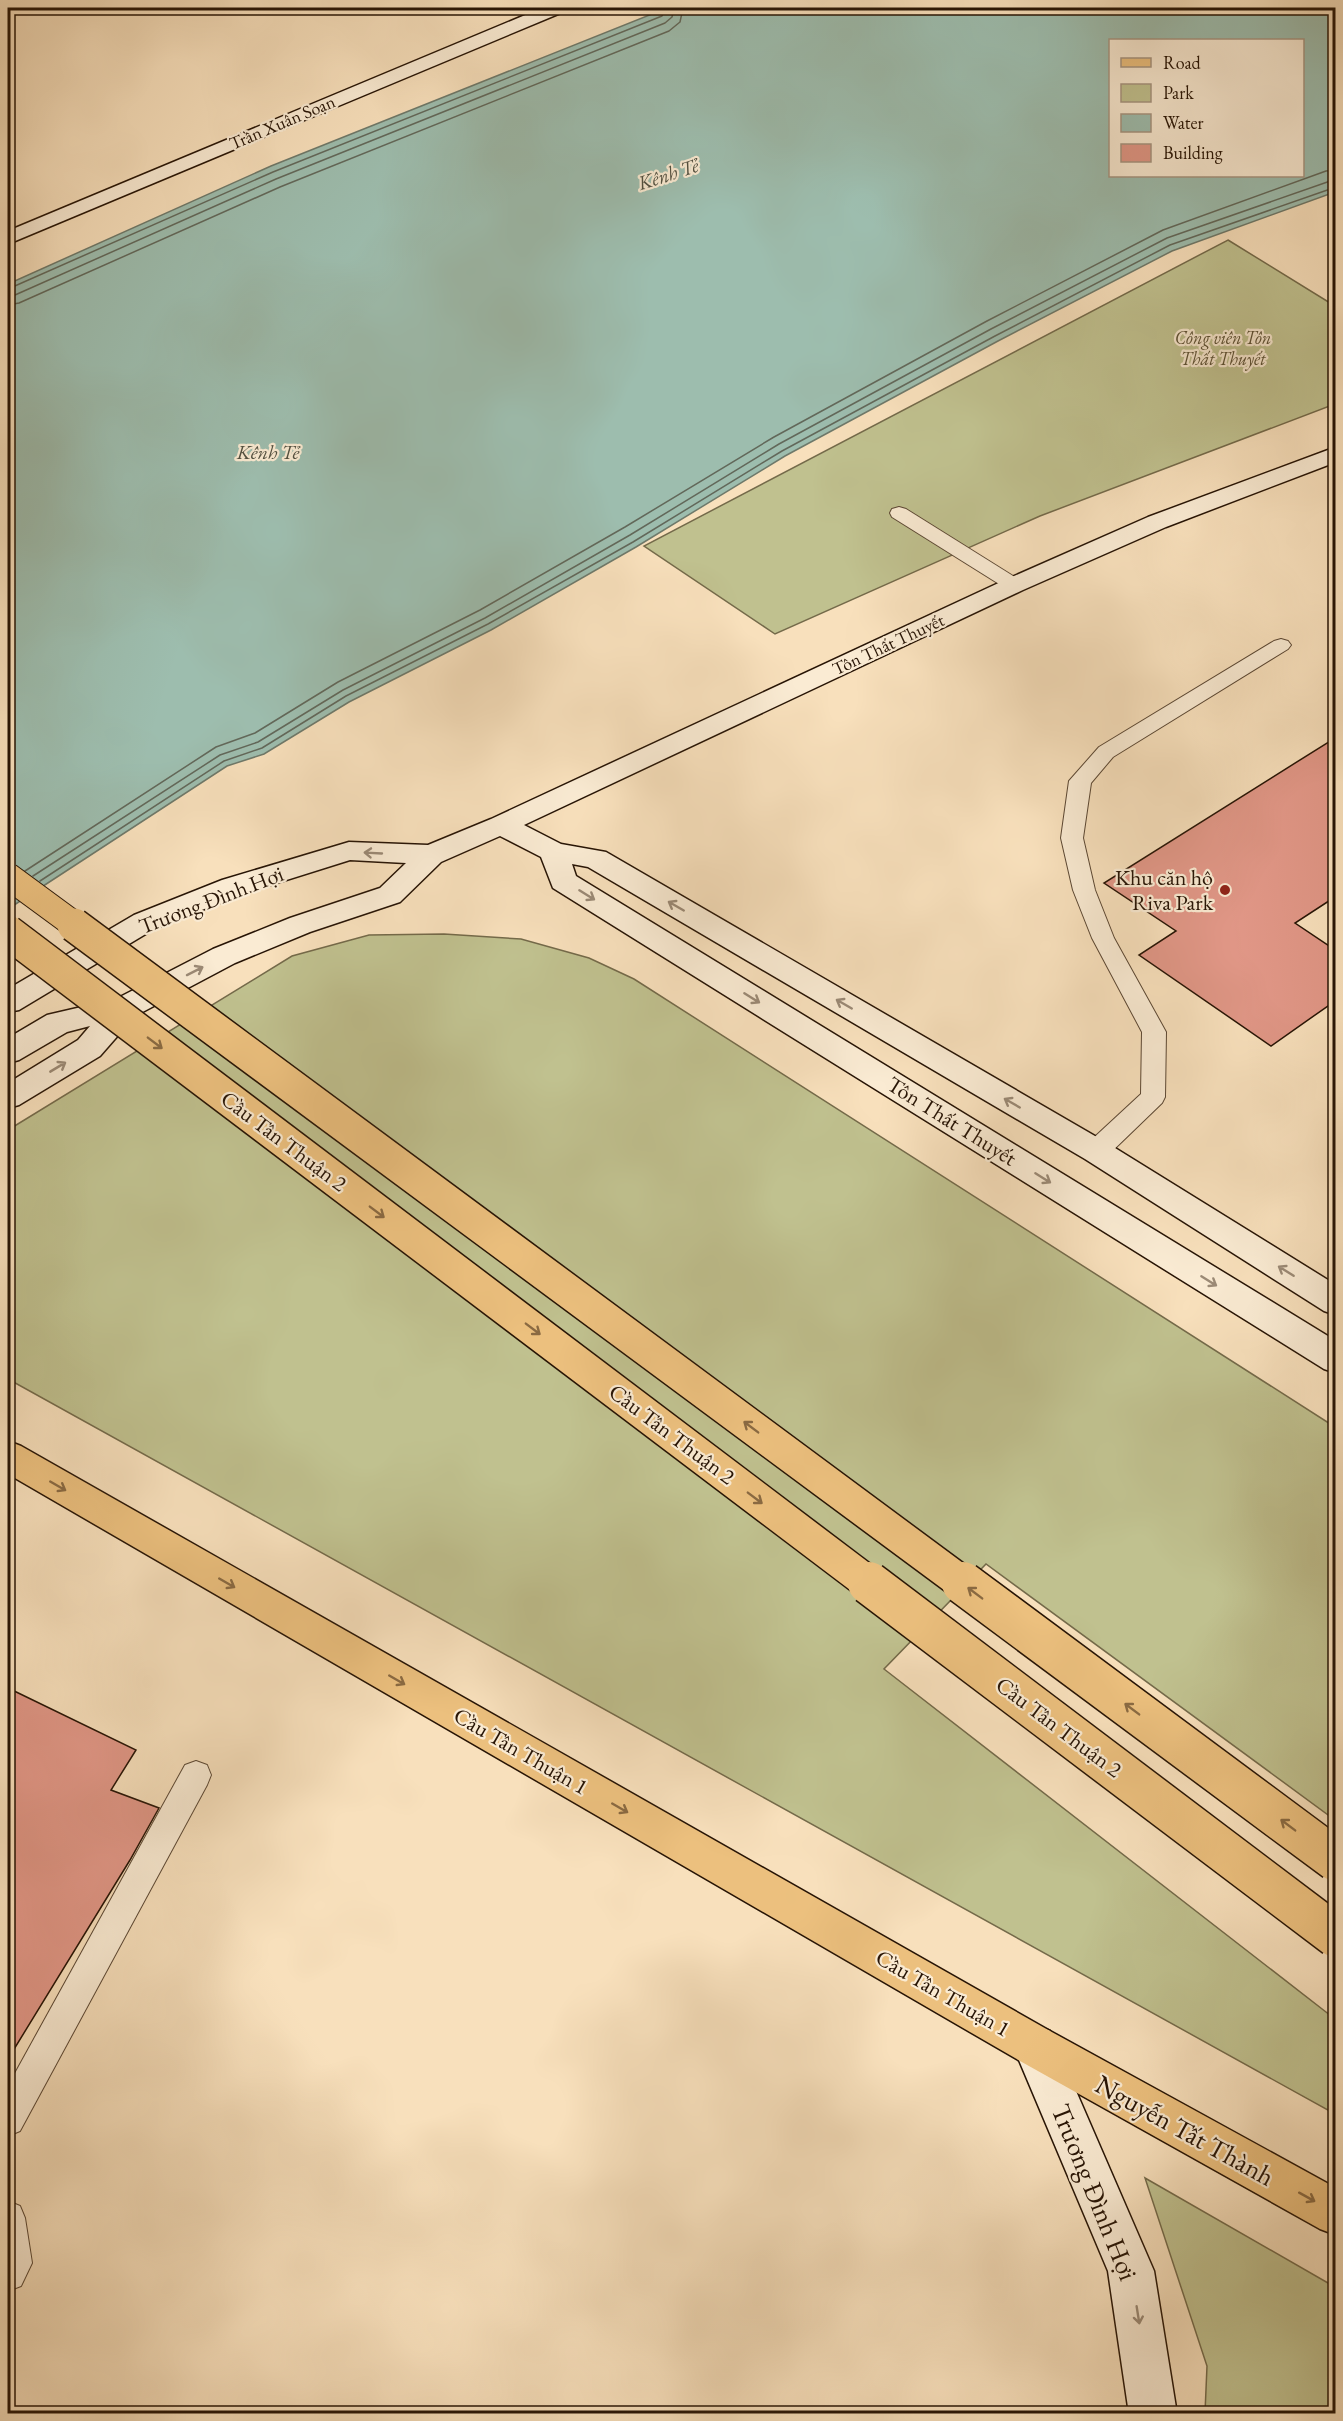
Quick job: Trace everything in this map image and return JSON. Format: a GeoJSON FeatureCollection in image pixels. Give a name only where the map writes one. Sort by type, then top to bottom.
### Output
{"type":"FeatureCollection","features":[{"type":"Feature","properties":{"kind":"main road","name":"Trần Xuân Soạn"},"geometry":{"type":"LineString","coordinates":[[8,238],[557,8]]}},
{"type":"Feature","properties":{"kind":"main road","name":"Tôn Thất Thuyết"},"geometry":{"type":"LineString","coordinates":[[501,825],[1014,585],[1157,522],[1335,454]]}},
{"type":"Feature","properties":{"kind":"main road","name":"Tôn Thất Thuyết"},"geometry":{"type":"LineString","coordinates":[[501,825],[554,852],[597,859],[1096,1152],[1335,1302]]}},
{"type":"Feature","properties":{"kind":"main road","name":"Trương Đình Hợi"},"geometry":{"type":"LineString","coordinates":[[8,1052],[58,1023],[124,1008],[224,956],[300,925],[390,896],[431,855],[501,825]]}},
{"type":"Feature","properties":{"kind":"main road","name":"Trương Đình Hợi"},"geometry":{"type":"LineString","coordinates":[[8,1002],[144,922],[232,888],[350,851],[431,855]]}},
{"type":"Feature","properties":{"kind":"main road","name":"Tôn Thất Thuyết"},"geometry":{"type":"LineString","coordinates":[[554,852],[563,880],[1335,1359]]}},
{"type":"Feature","properties":{"kind":"main road"},"geometry":{"type":"LineString","coordinates":[[8,876],[1335,1860]]}},
{"type":"Feature","properties":{"kind":"main road","name":"Cầu Tân Thuận 2"},"geometry":{"type":"LineString","coordinates":[[8,932],[1335,1936]]}},
{"type":"Feature","properties":{"kind":"main road","name":"Trương Đình Hợi"},"geometry":{"type":"LineString","coordinates":[[8,1097],[89,1048],[124,1008]]}},
{"type":"Feature","properties":{"kind":"main road","name":"Cầu Tân Thuận 1"},"geometry":{"type":"LineString","coordinates":[[8,1456],[1035,2046]]}},
{"type":"Feature","properties":{"kind":"main road","name":"Trương Đình Hợi"},"geometry":{"type":"LineString","coordinates":[[1035,2046],[1131,2271],[1154,2414]]}},
{"type":"Feature","properties":{"kind":"main road","name":"Nguyễn Tất Thành"},"geometry":{"type":"LineString","coordinates":[[1035,2046],[1335,2213]]}},
{"type":"Feature","properties":{"kind":"lane"},"geometry":{"type":"LineString","coordinates":[[898,513],[1014,585]]}},
{"type":"Feature","properties":{"kind":"lane"},"geometry":{"type":"LineString","coordinates":[[1096,1152],[1153,1097],[1154,1032],[1103,938],[1084,890],[1072,838],[1080,782],[1106,752],[1281,645]]}},
{"type":"Feature","properties":{"kind":"lane"},"geometry":{"type":"LineString","coordinates":[[8,2119],[196,1775]]}},
{"type":"Feature","properties":{"kind":"lane"},"geometry":{"type":"LineString","coordinates":[[8,2218],[14,2263],[8,2273]]}},
{"type":"Feature","properties":{"kind":"green space","name":"Công viên Tôn Thất Thuyết"},"geometry":{"type":"Polygon","coordinates":[[[1228,240],[1335,306],[1335,404],[1040,516],[775,634],[644,546],[1228,240]]]}},
{"type":"Feature","properties":{"kind":"green space"},"geometry":{"type":"Polygon","coordinates":[[[444,934],[521,939],[589,958],[634,979],[1335,1427],[1335,1820],[986,1564],[884,1669],[1335,2019],[1335,2114],[8,1379],[8,1130],[292,956],[369,935],[444,934]]]}},
{"type":"Feature","properties":{"kind":"green space"},"geometry":{"type":"Polygon","coordinates":[[[1145,2178],[1335,2287],[1335,2413],[1205,2413],[1207,2366],[1145,2178]]]}},
{"type":"Feature","properties":{"kind":"water","name":"Kênh Tẻ"},"geometry":{"type":"Polygon","coordinates":[[[667,8],[1335,8],[1335,192],[1172,251],[998,341],[785,456],[636,547],[491,630],[349,702],[264,754],[227,766],[8,909],[8,284],[271,166],[667,8]]]}},
{"type":"Feature","properties":{"kind":"building","name":"Khu căn hộ Riva Park"},"geometry":{"type":"Polygon","coordinates":[[[1335,738],[1335,897],[1295,923],[1335,950],[1335,1001],[1271,1046],[1139,955],[1176,931],[1104,883],[1335,738]]]}},
{"type":"Feature","properties":{"kind":"building"},"geometry":{"type":"Polygon","coordinates":[[[8,1688],[136,1750],[111,1790],[159,1808],[130,1860],[8,2059],[8,1688]]]}},
{"type":"Feature","properties":{"kind":"place","name":"Khu căn hộ Riva Park"},"geometry":{"type":"Point","coordinates":[1225,890]}}]}
